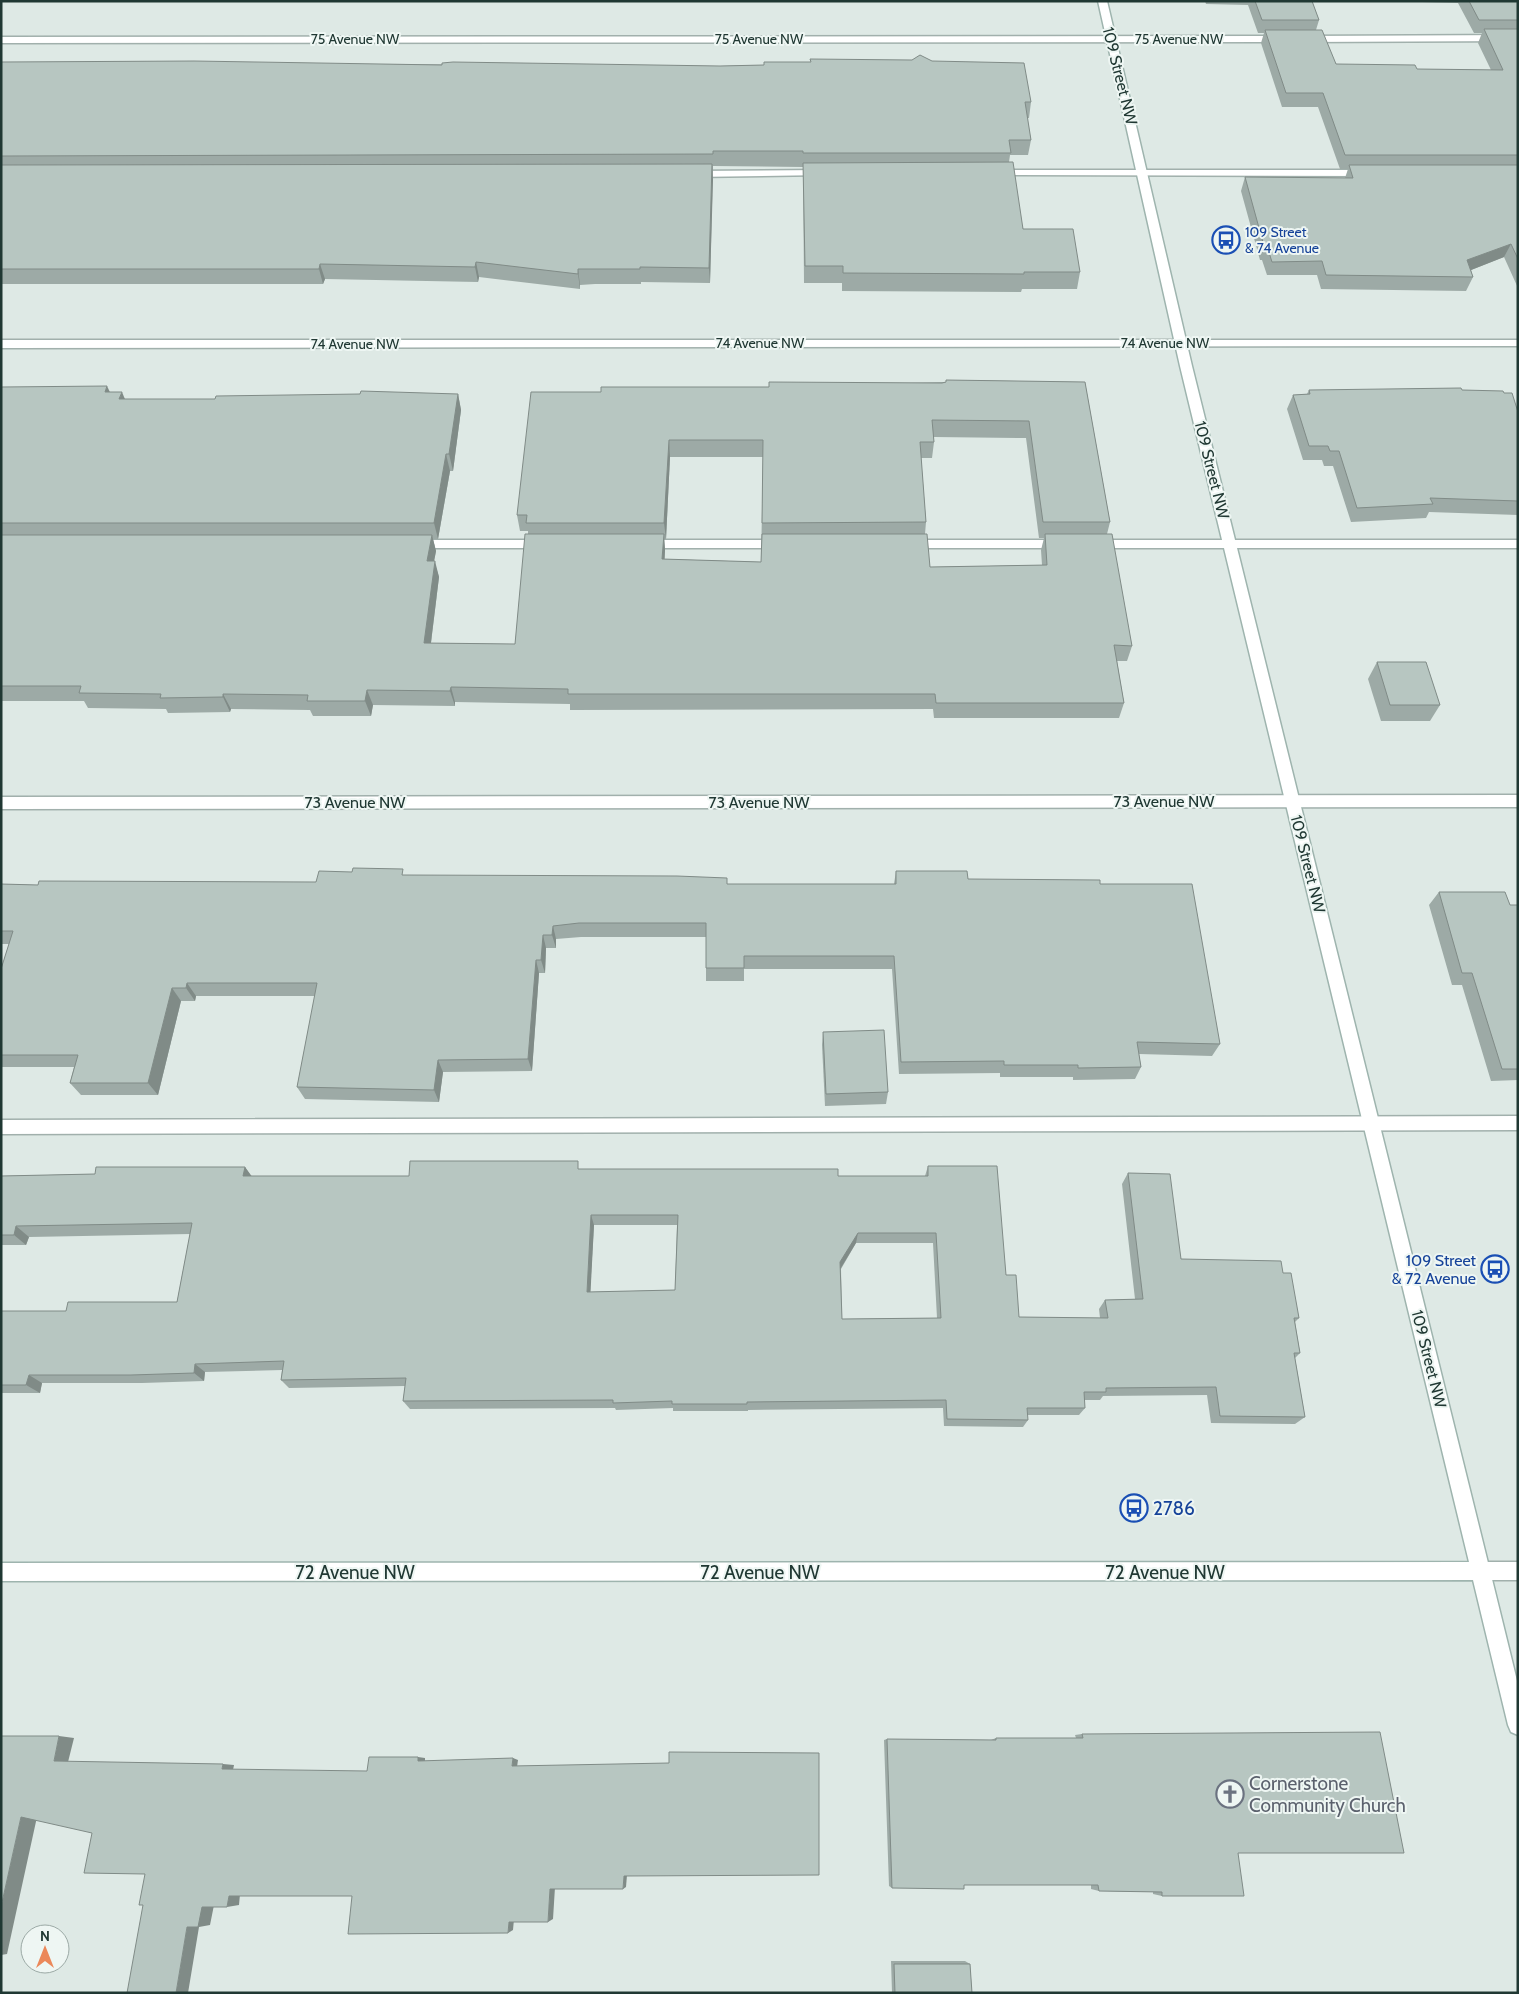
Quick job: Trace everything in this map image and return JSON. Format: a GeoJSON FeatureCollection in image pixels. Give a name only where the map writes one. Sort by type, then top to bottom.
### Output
{"type":"FeatureCollection","features":[{"type":"Feature","properties":{"kind":"street","name":"109 Street NW"},"geometry":{"type":"LineString","coordinates":[[1102,1],[1181,343],[1518,1725]]}},
{"type":"Feature","properties":{"kind":"street","name":"75 Avenue NW"},"geometry":{"type":"LineString","coordinates":[[1,40],[1518,38]]}},
{"type":"Feature","properties":{"kind":"street"},"geometry":{"type":"LineString","coordinates":[[678,174],[837,173]]}},
{"type":"Feature","properties":{"kind":"street"},"geometry":{"type":"LineString","coordinates":[[986,173],[1380,173]]}},
{"type":"Feature","properties":{"kind":"street","name":"74 Avenue NW"},"geometry":{"type":"LineString","coordinates":[[1,344],[1518,343]]}},
{"type":"Feature","properties":{"kind":"street"},"geometry":{"type":"LineString","coordinates":[[399,544],[559,544]]}},
{"type":"Feature","properties":{"kind":"street"},"geometry":{"type":"LineString","coordinates":[[628,544],[798,544]]}},
{"type":"Feature","properties":{"kind":"street"},"geometry":{"type":"LineString","coordinates":[[897,544],[1518,544]]}},
{"type":"Feature","properties":{"kind":"street","name":"73 Avenue NW"},"geometry":{"type":"LineString","coordinates":[[1,803],[1518,801]]}},
{"type":"Feature","properties":{"kind":"street"},"geometry":{"type":"LineString","coordinates":[[1,1127],[1371,1122],[1518,1124]]}},
{"type":"Feature","properties":{"kind":"street","name":"72 Avenue NW"},"geometry":{"type":"LineString","coordinates":[[1,1572],[1518,1571]]}},
{"type":"Feature","properties":{"kind":"building"},"geometry":{"type":"Polygon","coordinates":[[[1255,1],[1312,1],[1319,20],[1262,20],[1255,1]]]}},
{"type":"Feature","properties":{"kind":"building"},"geometry":{"type":"Polygon","coordinates":[[[1469,1],[1518,1],[1518,20],[1479,20],[1469,1]]]}},
{"type":"Feature","properties":{"kind":"building"},"geometry":{"type":"Polygon","coordinates":[[[1484,29],[1518,29],[1518,155],[1345,155],[1323,93],[1286,93],[1265,30],[1322,30],[1336,64],[1415,65],[1417,69],[1503,70],[1484,29]]]}},
{"type":"Feature","properties":{"kind":"building"},"geometry":{"type":"Polygon","coordinates":[[[920,55],[932,61],[1024,63],[1031,102],[1025,102],[1031,140],[1009,140],[1011,153],[713,151],[713,154],[1,156],[1,62],[194,61],[442,65],[442,63],[453,62],[720,66],[764,65],[764,62],[811,62],[810,59],[912,60],[920,55]]]}},
{"type":"Feature","properties":{"kind":"building"},"geometry":{"type":"Polygon","coordinates":[[[1013,162],[1023,229],[1073,229],[1080,272],[1024,272],[1024,274],[843,273],[843,266],[805,266],[803,163],[1013,162]]]}},
{"type":"Feature","properties":{"kind":"building"},"geometry":{"type":"Polygon","coordinates":[[[712,164],[709,268],[640,267],[640,269],[578,269],[578,274],[476,262],[475,267],[320,264],[319,269],[1,269],[1,165],[712,164]]]}},
{"type":"Feature","properties":{"kind":"building"},"geometry":{"type":"Polygon","coordinates":[[[1349,165],[1518,165],[1518,259],[1511,244],[1467,260],[1473,277],[1326,275],[1322,261],[1272,262],[1267,246],[1264,246],[1245,177],[1353,178],[1349,165]]]}},
{"type":"Feature","properties":{"kind":"building"},"geometry":{"type":"Polygon","coordinates":[[[946,380],[1085,382],[1110,522],[1043,522],[1029,421],[932,420],[934,442],[920,442],[926,522],[762,523],[763,440],[669,440],[664,523],[526,523],[527,515],[517,515],[531,392],[601,392],[601,387],[769,387],[769,382],[942,383],[946,382],[946,380]]]}},
{"type":"Feature","properties":{"kind":"building"},"geometry":{"type":"Polygon","coordinates":[[[107,386],[105,392],[122,392],[119,399],[215,399],[216,396],[360,394],[361,391],[458,394],[449,454],[446,454],[434,523],[1,523],[1,387],[107,386]]]}},
{"type":"Feature","properties":{"kind":"building"},"geometry":{"type":"Polygon","coordinates":[[[1461,388],[1462,390],[1512,393],[1518,412],[1518,501],[1430,498],[1433,504],[1357,508],[1339,451],[1330,451],[1328,446],[1309,446],[1293,395],[1310,394],[1309,390],[1461,388]]]}},
{"type":"Feature","properties":{"kind":"building"},"geometry":{"type":"Polygon","coordinates":[[[525,534],[664,534],[662,559],[761,562],[762,534],[927,534],[930,567],[1047,565],[1045,534],[1112,534],[1132,646],[1114,645],[1124,703],[936,703],[935,694],[568,694],[568,689],[451,687],[450,691],[367,690],[365,701],[307,701],[308,695],[223,694],[223,697],[160,698],[161,694],[79,693],[81,686],[1,686],[1,535],[432,535],[427,561],[435,561],[424,643],[515,644],[525,534]]]}},
{"type":"Feature","properties":{"kind":"building"},"geometry":{"type":"Polygon","coordinates":[[[1377,662],[1426,662],[1440,705],[1390,705],[1377,662]]]}},
{"type":"Feature","properties":{"kind":"building"},"geometry":{"type":"Polygon","coordinates":[[[353,868],[403,869],[402,875],[677,876],[727,878],[727,884],[896,884],[896,871],[967,871],[968,879],[1100,880],[1100,884],[1192,884],[1220,1044],[1137,1042],[1141,1067],[1078,1068],[1078,1065],[1004,1065],[1004,1061],[901,1062],[894,956],[744,956],[744,968],[706,968],[706,923],[579,923],[553,926],[552,935],[543,935],[541,960],[536,960],[528,1059],[438,1060],[434,1090],[297,1087],[317,983],[187,983],[186,988],[172,988],[148,1083],[70,1083],[78,1055],[1,1055],[1,969],[13,931],[1,931],[1,884],[38,885],[39,881],[316,882],[319,871],[352,872],[353,868]]]}},
{"type":"Feature","properties":{"kind":"building"},"geometry":{"type":"Polygon","coordinates":[[[1439,892],[1505,892],[1510,905],[1518,905],[1518,1069],[1502,1069],[1472,973],[1462,973],[1439,892]]]}},
{"type":"Feature","properties":{"kind":"building"},"geometry":{"type":"Polygon","coordinates":[[[884,1030],[888,1092],[826,1094],[823,1032],[884,1030]]]}},
{"type":"Feature","properties":{"kind":"building"},"geometry":{"type":"Polygon","coordinates":[[[410,1161],[578,1161],[578,1169],[838,1169],[838,1176],[928,1176],[928,1166],[997,1166],[1006,1275],[1016,1275],[1019,1317],[1108,1318],[1105,1300],[1143,1299],[1128,1173],[1170,1174],[1181,1259],[1281,1261],[1283,1273],[1291,1273],[1299,1318],[1294,1318],[1300,1353],[1294,1353],[1305,1417],[1220,1416],[1216,1387],[1106,1388],[1106,1392],[1084,1392],[1085,1408],[1027,1408],[1028,1420],[947,1419],[946,1400],[747,1402],[747,1404],[672,1404],[672,1401],[613,1403],[613,1400],[403,1401],[406,1378],[281,1380],[284,1361],[195,1364],[194,1373],[29,1375],[26,1385],[1,1385],[1,1311],[66,1311],[68,1302],[177,1302],[192,1223],[16,1226],[14,1235],[1,1235],[1,1176],[95,1174],[96,1167],[245,1167],[243,1176],[409,1176],[410,1161]],[[591,1215],[587,1292],[675,1290],[678,1215],[591,1215]],[[858,1233],[840,1262],[842,1319],[941,1318],[936,1233],[858,1233]]]}},
{"type":"Feature","properties":{"kind":"building"},"geometry":{"type":"Polygon","coordinates":[[[1380,1732],[1404,1853],[1238,1853],[1244,1896],[1162,1896],[1162,1892],[1099,1891],[1098,1885],[964,1885],[964,1889],[892,1888],[887,1739],[996,1740],[996,1738],[1083,1738],[1082,1734],[1380,1732]]]}},
{"type":"Feature","properties":{"kind":"building"},"geometry":{"type":"Polygon","coordinates":[[[1,1736],[59,1736],[54,1761],[223,1764],[222,1769],[367,1771],[369,1757],[418,1757],[418,1761],[513,1758],[512,1766],[669,1763],[669,1752],[819,1753],[819,1875],[624,1876],[623,1889],[550,1889],[548,1922],[509,1922],[508,1933],[348,1934],[352,1896],[229,1896],[227,1907],[202,1907],[198,1927],[187,1927],[176,1993],[127,1993],[143,1905],[139,1905],[145,1874],[84,1873],[92,1833],[21,1817],[1,1907],[1,1736]]]}},
{"type":"Feature","properties":{"kind":"building"},"geometry":{"type":"Polygon","coordinates":[[[894,1964],[970,1964],[972,1993],[895,1993],[894,1964]]]}},
{"type":"Feature","properties":{"kind":"place","name":"109 Street & 74 Avenue"},"geometry":{"type":"Point","coordinates":[1226,240]}},
{"type":"Feature","properties":{"kind":"place","name":"109 Street & 72 Avenue"},"geometry":{"type":"Point","coordinates":[1495,1269]}},
{"type":"Feature","properties":{"kind":"place","name":"2786"},"geometry":{"type":"Point","coordinates":[1134,1508]}},
{"type":"Feature","properties":{"kind":"place","name":"Cornerstone Community Church"},"geometry":{"type":"Point","coordinates":[1230,1794]}}]}
